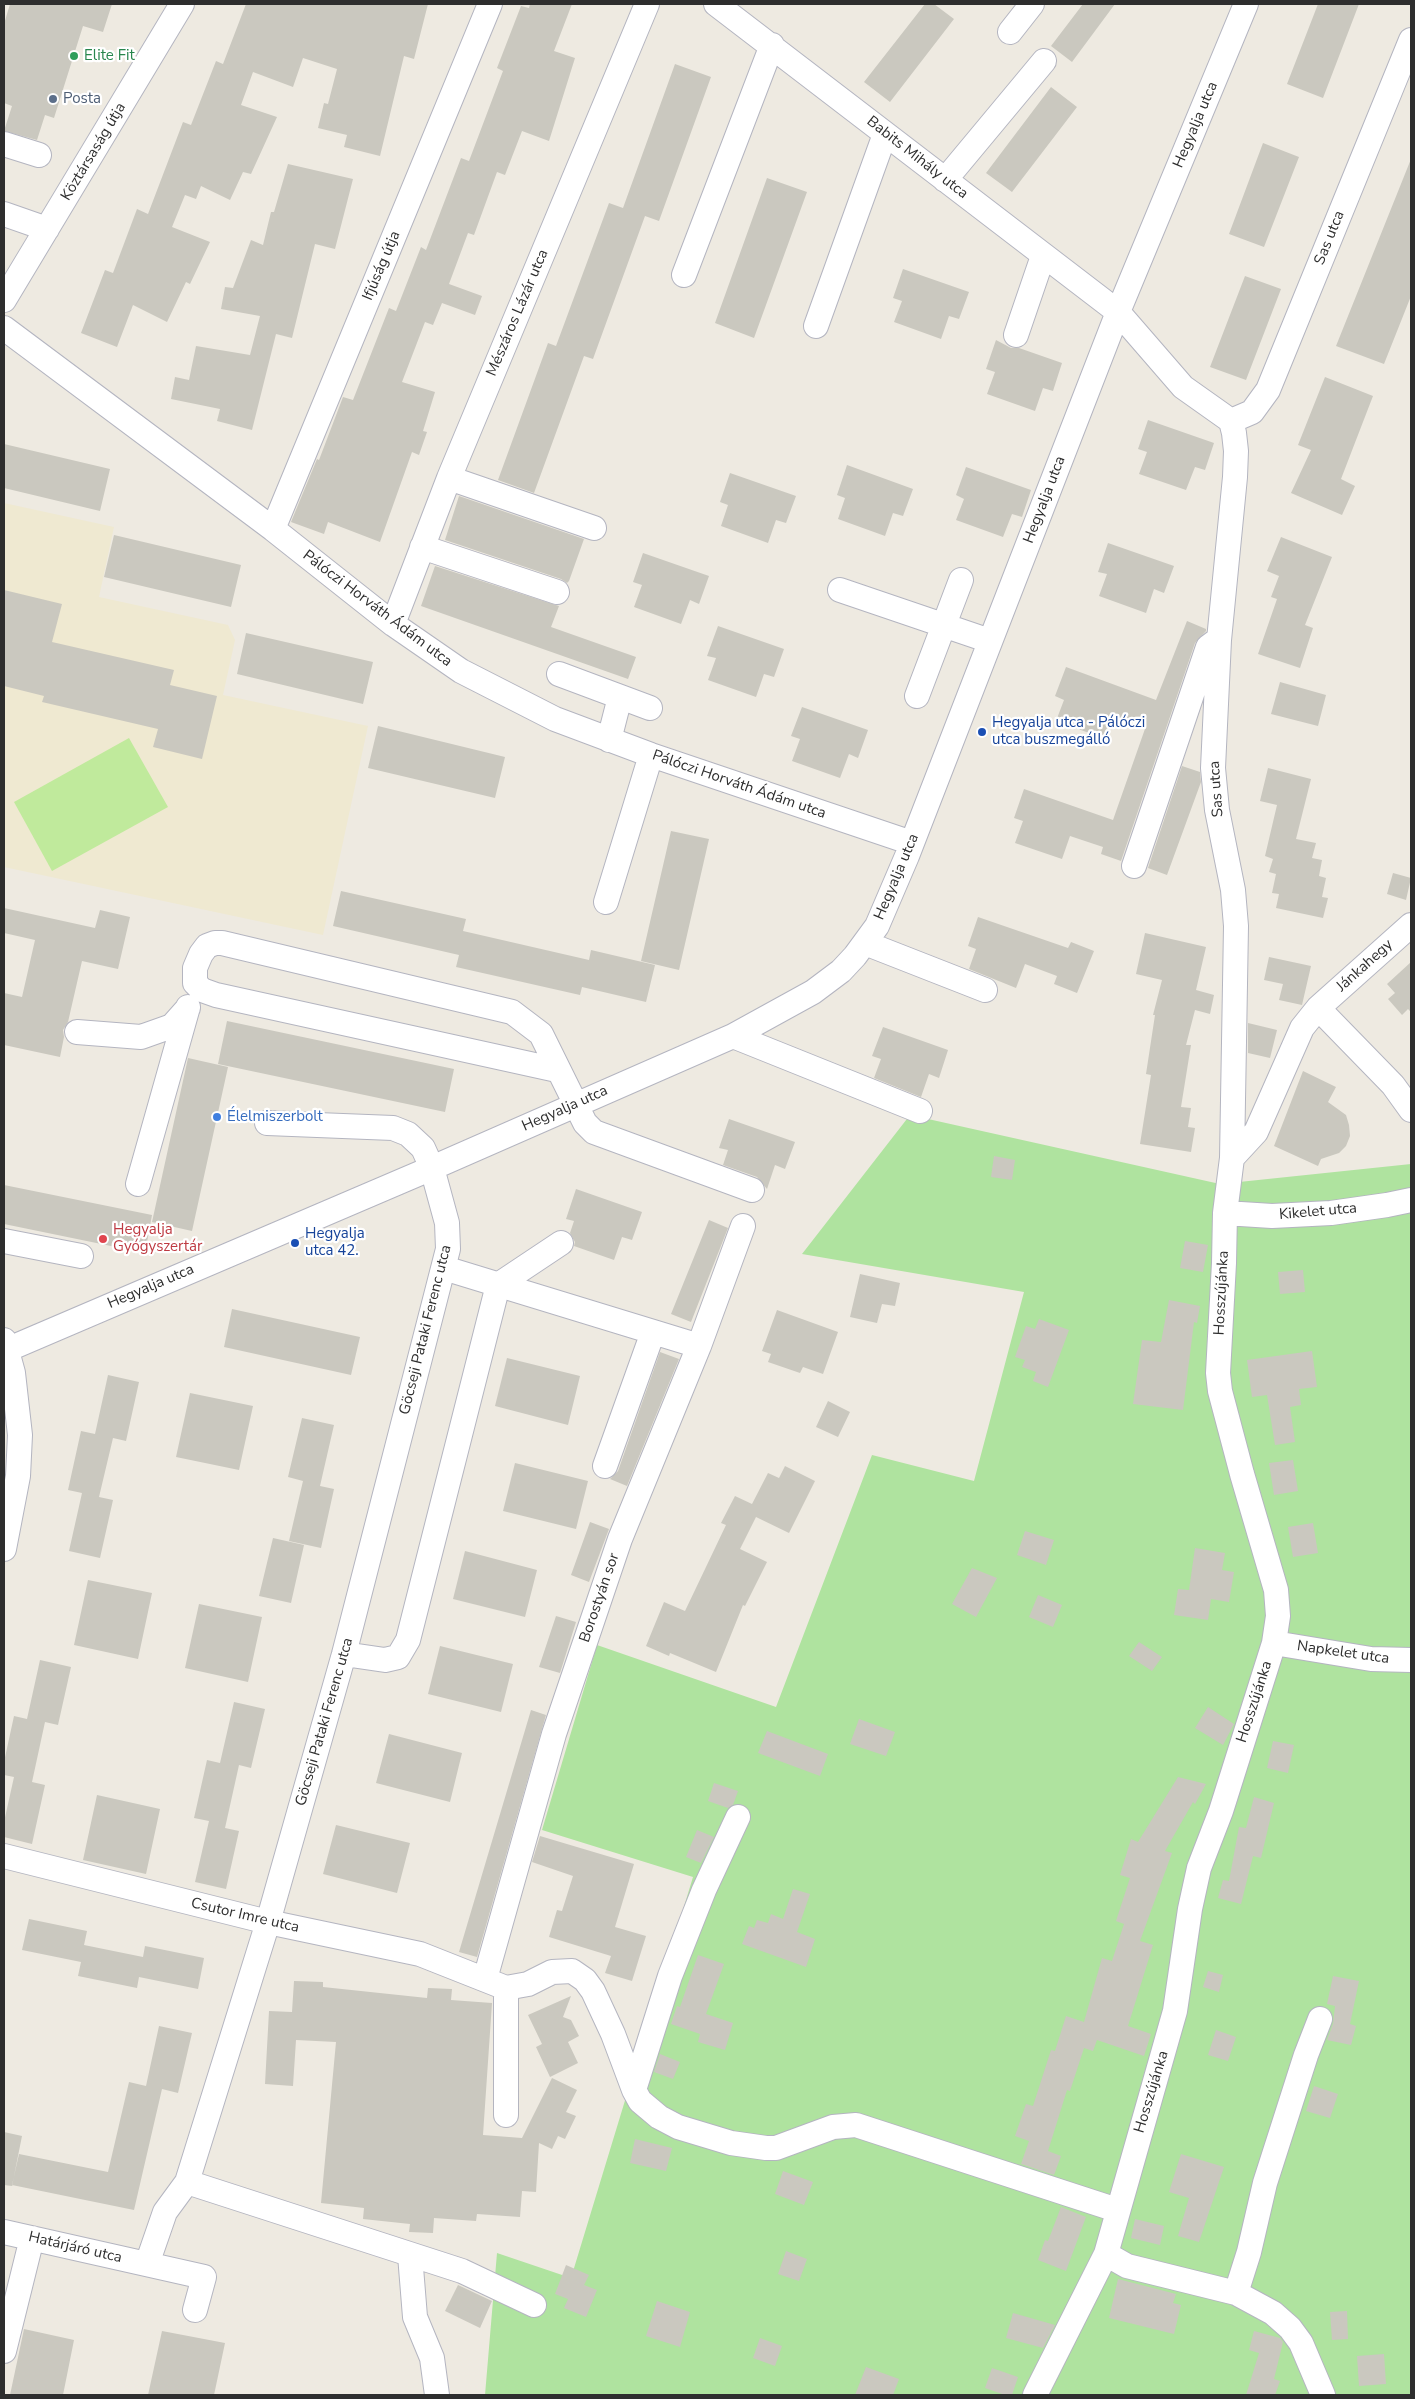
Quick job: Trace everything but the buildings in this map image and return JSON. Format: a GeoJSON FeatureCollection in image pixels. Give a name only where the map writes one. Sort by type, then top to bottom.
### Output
{"type":"FeatureCollection","features":[{"type":"Feature","properties":{"kind":"street","name":"Köztársaság útja"},"geometry":{"type":"LineString","coordinates":[[4,300],[182,4]]}},
{"type":"Feature","properties":{"kind":"street","name":"Ifjúság útja"},"geometry":{"type":"LineString","coordinates":[[273,529],[490,4]]}},
{"type":"Feature","properties":{"kind":"street","name":"Mészáros Lázár utca"},"geometry":{"type":"LineString","coordinates":[[393,624],[448,478],[647,4]]}},
{"type":"Feature","properties":{"kind":"street","name":"Babits Mihály utca"},"geometry":{"type":"LineString","coordinates":[[716,4],[772,45],[1118,312]]}},
{"type":"Feature","properties":{"kind":"street"},"geometry":{"type":"LineString","coordinates":[[1010,32],[1032,4]]}},
{"type":"Feature","properties":{"kind":"street","name":"Hegyalja utca"},"geometry":{"type":"LineString","coordinates":[[5,1347],[432,1168],[733,1036],[813,992],[841,971],[865,943],[885,909],[1118,312],[1240,7]]}},
{"type":"Feature","properties":{"kind":"street","name":"Sas utca"},"geometry":{"type":"LineString","coordinates":[[1232,1158],[1231,1118],[1236,926],[1233,890],[1217,810],[1213,768],[1219,640],[1235,477],[1236,451],[1231,421],[1252,412],[1268,390],[1411,40]]}},
{"type":"Feature","properties":{"kind":"street"},"geometry":{"type":"LineString","coordinates":[[684,275],[772,45]]}},
{"type":"Feature","properties":{"kind":"street"},"geometry":{"type":"LineString","coordinates":[[945,180],[1044,61]]}},
{"type":"Feature","properties":{"kind":"street"},"geometry":{"type":"LineString","coordinates":[[816,326],[885,134]]}},
{"type":"Feature","properties":{"kind":"street"},"geometry":{"type":"LineString","coordinates":[[4,144],[39,155]]}},
{"type":"Feature","properties":{"kind":"street"},"geometry":{"type":"LineString","coordinates":[[4,214],[47,229]]}},
{"type":"Feature","properties":{"kind":"street"},"geometry":{"type":"LineString","coordinates":[[1016,335],[1043,256]]}},
{"type":"Feature","properties":{"kind":"street"},"geometry":{"type":"LineString","coordinates":[[1118,312],[1183,387],[1231,421]]}},
{"type":"Feature","properties":{"kind":"street","name":"Pálóczi Horváth Ádám utca"},"geometry":{"type":"LineString","coordinates":[[4,328],[273,529],[393,624],[454,666],[493,689],[555,719],[609,740],[912,843]]}},
{"type":"Feature","properties":{"kind":"street"},"geometry":{"type":"LineString","coordinates":[[448,478],[594,528]]}},
{"type":"Feature","properties":{"kind":"street"},"geometry":{"type":"LineString","coordinates":[[422,546],[557,592]]}},
{"type":"Feature","properties":{"kind":"street"},"geometry":{"type":"LineString","coordinates":[[917,696],[961,580]]}},
{"type":"Feature","properties":{"kind":"street"},"geometry":{"type":"LineString","coordinates":[[840,590],[990,641]]}},
{"type":"Feature","properties":{"kind":"street"},"geometry":{"type":"LineString","coordinates":[[1134,866],[1208,647],[1219,640]]}},
{"type":"Feature","properties":{"kind":"street"},"geometry":{"type":"LineString","coordinates":[[559,674],[650,708]]}},
{"type":"Feature","properties":{"kind":"street"},"geometry":{"type":"LineString","coordinates":[[609,740],[620,697]]}},
{"type":"Feature","properties":{"kind":"street"},"geometry":{"type":"LineString","coordinates":[[606,902],[651,755]]}},
{"type":"Feature","properties":{"kind":"street","name":"Jánkahegy"},"geometry":{"type":"LineString","coordinates":[[1318,1008],[1411,925]]}},
{"type":"Feature","properties":{"kind":"street"},"geometry":{"type":"LineString","coordinates":[[138,1184],[195,983],[195,968],[201,954],[208,946],[222,943],[512,1012],[541,1034],[557,1070],[585,1123],[594,1132],[752,1190]]}},
{"type":"Feature","properties":{"kind":"street"},"geometry":{"type":"LineString","coordinates":[[865,943],[985,990]]}},
{"type":"Feature","properties":{"kind":"street"},"geometry":{"type":"LineString","coordinates":[[195,983],[202,990],[216,996],[557,1070]]}},
{"type":"Feature","properties":{"kind":"street"},"geometry":{"type":"LineString","coordinates":[[78,1032],[141,1037],[172,1026],[188,1007]]}},
{"type":"Feature","properties":{"kind":"street"},"geometry":{"type":"LineString","coordinates":[[1232,1158],[1256,1132],[1302,1028],[1318,1008],[1393,1084],[1411,1110]]}},
{"type":"Feature","properties":{"kind":"street"},"geometry":{"type":"LineString","coordinates":[[733,1036],[920,1111]]}},
{"type":"Feature","properties":{"kind":"street","name":"Göcseji Pataki Ferenc utca"},"geometry":{"type":"LineString","coordinates":[[147,2264],[166,2212],[187,2182],[268,1922],[344,1654],[444,1268],[449,1237],[432,1168],[416,1140],[408,1134],[393,1128],[267,1123]]}},
{"type":"Feature","properties":{"kind":"street","name":"Hosszújánka"},"geometry":{"type":"LineString","coordinates":[[1035,2395],[1106,2254],[1175,2011],[1190,1909],[1199,1868],[1221,1811],[1274,1643],[1278,1616],[1276,1590],[1242,1474],[1220,1391],[1218,1374],[1225,1213],[1232,1158]]}},
{"type":"Feature","properties":{"kind":"street","name":"Kikelet utca"},"geometry":{"type":"LineString","coordinates":[[1225,1213],[1272,1216],[1331,1213],[1387,1206],[1411,1200]]}},
{"type":"Feature","properties":{"kind":"street","name":"Borostyán sor"},"geometry":{"type":"LineString","coordinates":[[506,2115],[496,1983],[560,1715],[620,1539],[699,1346],[743,1226]]}},
{"type":"Feature","properties":{"kind":"street"},"geometry":{"type":"LineString","coordinates":[[4,1241],[81,1256]]}},
{"type":"Feature","properties":{"kind":"street"},"geometry":{"type":"LineString","coordinates":[[344,1654],[385,1660],[398,1657],[408,1640],[498,1285],[561,1243]]}},
{"type":"Feature","properties":{"kind":"street"},"geometry":{"type":"LineString","coordinates":[[444,1268],[699,1346]]}},
{"type":"Feature","properties":{"kind":"street"},"geometry":{"type":"LineString","coordinates":[[605,1466],[653,1332]]}},
{"type":"Feature","properties":{"kind":"street"},"geometry":{"type":"LineString","coordinates":[[4,1549],[18,1476],[20,1435],[18,1403],[5,1347]]}},
{"type":"Feature","properties":{"kind":"street","name":"Napkelet utca"},"geometry":{"type":"LineString","coordinates":[[1274,1643],[1371,1659],[1411,1660]]}},
{"type":"Feature","properties":{"kind":"street"},"geometry":{"type":"LineString","coordinates":[[634,2090],[670,1976],[704,1890],[738,1817]]}},
{"type":"Feature","properties":{"kind":"street","name":"Csutor Imre utca"},"geometry":{"type":"LineString","coordinates":[[4,1856],[268,1922],[420,1954],[496,1983]]}},
{"type":"Feature","properties":{"kind":"street"},"geometry":{"type":"LineString","coordinates":[[496,1983],[528,1984],[552,1972],[563,1970],[578,1973],[593,1991],[609,2025],[634,2090],[646,2108],[658,2117],[678,2127],[731,2143],[776,2148],[834,2127],[856,2125],[1117,2210]]}},
{"type":"Feature","properties":{"kind":"street"},"geometry":{"type":"LineString","coordinates":[[1236,2293],[1249,2252],[1265,2183],[1306,2054],[1320,2019]]}},
{"type":"Feature","properties":{"kind":"street"},"geometry":{"type":"LineString","coordinates":[[187,2182],[410,2256],[462,2271],[534,2305]]}},
{"type":"Feature","properties":{"kind":"street","name":"Határjáró utca"},"geometry":{"type":"LineString","coordinates":[[4,2232],[204,2277],[195,2310]]}},
{"type":"Feature","properties":{"kind":"street"},"geometry":{"type":"LineString","coordinates":[[4,2351],[32,2238]]}},
{"type":"Feature","properties":{"kind":"street"},"geometry":{"type":"LineString","coordinates":[[1106,2254],[1127,2266],[1236,2293],[1273,2313],[1290,2328],[1301,2344],[1322,2395]]}},
{"type":"Feature","properties":{"kind":"street"},"geometry":{"type":"LineString","coordinates":[[410,2256],[415,2317],[432,2358],[436,2395]]}},
{"type":"Feature","properties":{"kind":"shaded area"},"geometry":{"type":"Polygon","coordinates":[[[4,503],[114,527],[99,597],[228,625],[235,640],[223,695],[368,726],[323,935],[4,867],[4,503]]]}},
{"type":"Feature","properties":{"kind":"green space"},"geometry":{"type":"Polygon","coordinates":[[[129,738],[168,807],[52,871],[14,802],[129,738]]]}},
{"type":"Feature","properties":{"kind":"green space"},"geometry":{"type":"Polygon","coordinates":[[[910,1115],[1220,1184],[1411,1164],[1411,2395],[485,2395],[497,2253],[571,2278],[693,1877],[542,1830],[597,1645],[776,1707],[872,1455],[974,1481],[1024,1292],[802,1254],[910,1115]]]}},
{"type":"Feature","properties":{"kind":"place","name":"Elite Fit"},"geometry":{"type":"Point","coordinates":[74,56]}},
{"type":"Feature","properties":{"kind":"place","name":"Posta"},"geometry":{"type":"Point","coordinates":[53,99]}},
{"type":"Feature","properties":{"kind":"place","name":"Hegyalja utca - Pálóczi utca buszmegálló"},"geometry":{"type":"Point","coordinates":[982,732]}},
{"type":"Feature","properties":{"kind":"place","name":"Élelmiszerbolt"},"geometry":{"type":"Point","coordinates":[217,1117]}},
{"type":"Feature","properties":{"kind":"place","name":"Hegyalja Gyógyszertár"},"geometry":{"type":"Point","coordinates":[103,1239]}},
{"type":"Feature","properties":{"kind":"place","name":"Hegyalja utca 42."},"geometry":{"type":"Point","coordinates":[295,1243]}}]}
